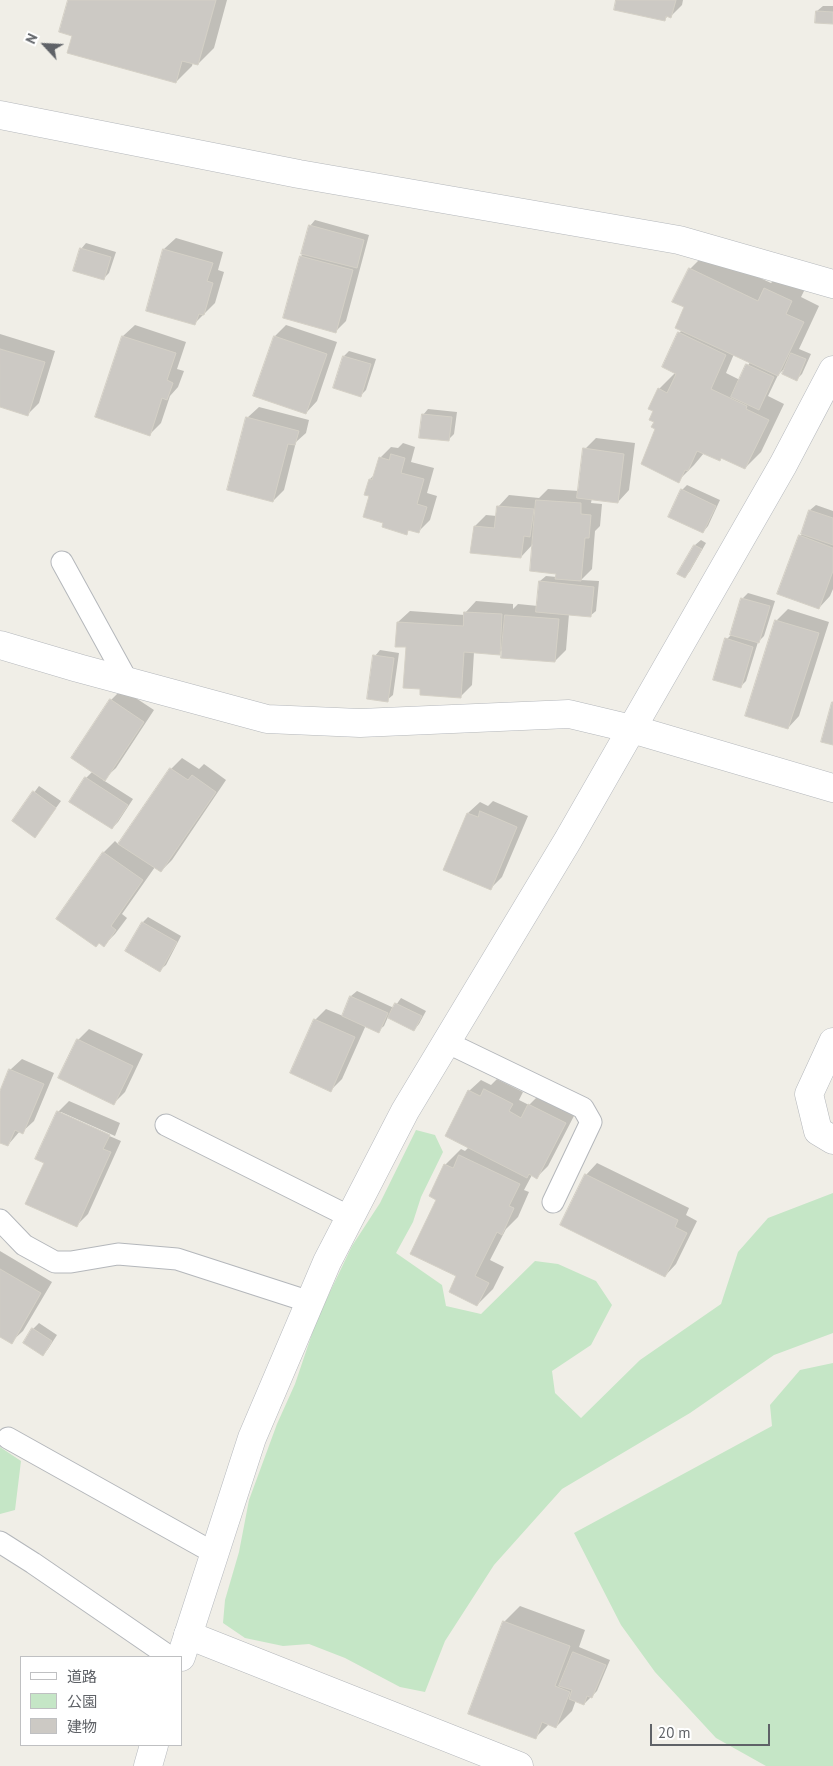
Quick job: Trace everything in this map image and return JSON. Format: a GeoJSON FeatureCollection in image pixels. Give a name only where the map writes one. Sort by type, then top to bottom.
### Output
{"type":"FeatureCollection","features":[{"type":"Feature","properties":{"kind":"street"},"geometry":{"type":"LineString","coordinates":[[0,115],[299,174],[679,240],[833,284]]}},
{"type":"Feature","properties":{"kind":"street"},"geometry":{"type":"LineString","coordinates":[[519,1766],[184,1646],[252,1438],[327,1262],[405,1111],[632,729],[783,465],[833,370]]}},
{"type":"Feature","properties":{"kind":"street"},"geometry":{"type":"LineString","coordinates":[[0,646],[267,719],[360,723],[569,714],[632,729],[833,788]]}},
{"type":"Feature","properties":{"kind":"street"},"geometry":{"type":"LineString","coordinates":[[833,1042],[809,1094],[818,1131],[833,1140]]}},
{"type":"Feature","properties":{"kind":"street"},"geometry":{"type":"LineString","coordinates":[[148,1766],[154,1746]]}},
{"type":"Feature","properties":{"kind":"lane"},"geometry":{"type":"LineString","coordinates":[[62,562],[128,682]]}},
{"type":"Feature","properties":{"kind":"lane"},"geometry":{"type":"LineString","coordinates":[[446,1042],[583,1108],[591,1122],[553,1202]]}},
{"type":"Feature","properties":{"kind":"lane"},"geometry":{"type":"LineString","coordinates":[[166,1125],[350,1217]]}},
{"type":"Feature","properties":{"kind":"lane"},"geometry":{"type":"LineString","coordinates":[[0,1220],[24,1244],[55,1262],[71,1262],[118,1254],[177,1259],[310,1302]]}},
{"type":"Feature","properties":{"kind":"lane"},"geometry":{"type":"LineString","coordinates":[[8,1438],[214,1553]]}},
{"type":"Feature","properties":{"kind":"lane"},"geometry":{"type":"LineString","coordinates":[[0,1542],[169,1656]]}},
{"type":"Feature","properties":{"kind":"green space"},"geometry":{"type":"Polygon","coordinates":[[[416,1130],[435,1135],[443,1152],[421,1197],[413,1222],[396,1253],[442,1285],[446,1306],[481,1314],[535,1261],[558,1264],[596,1281],[612,1305],[591,1345],[552,1371],[555,1393],[581,1418],[640,1360],[721,1304],[738,1252],[768,1218],[833,1193],[833,1333],[774,1355],[690,1413],[562,1489],[494,1565],[445,1641],[425,1692],[400,1687],[345,1658],[309,1644],[283,1646],[245,1638],[223,1623],[225,1600],[239,1552],[249,1500],[277,1424],[295,1384],[317,1319],[352,1246],[380,1203],[416,1130]]]}},
{"type":"Feature","properties":{"kind":"green space"},"geometry":{"type":"Polygon","coordinates":[[[833,1363],[833,1766],[766,1766],[716,1738],[655,1672],[621,1625],[574,1533],[772,1426],[770,1405],[800,1370],[833,1363]]]}},
{"type":"Feature","properties":{"kind":"green space"},"geometry":{"type":"Polygon","coordinates":[[[0,1447],[21,1461],[15,1510],[0,1514],[0,1447]]]}},
{"type":"Feature","properties":{"kind":"building"},"geometry":{"type":"Polygon","coordinates":[[[68,0],[216,0],[198,65],[182,61],[176,83],[67,53],[72,36],[59,32],[68,0]]]}},
{"type":"Feature","properties":{"kind":"building"},"geometry":{"type":"Polygon","coordinates":[[[616,0],[676,0],[671,18],[666,16],[665,21],[614,10],[616,0]]]}},
{"type":"Feature","properties":{"kind":"building"},"geometry":{"type":"Polygon","coordinates":[[[816,11],[833,12],[833,24],[815,23],[816,11]]]}},
{"type":"Feature","properties":{"kind":"building"},"geometry":{"type":"Polygon","coordinates":[[[309,225],[364,240],[357,268],[301,254],[309,225]]]}},
{"type":"Feature","properties":{"kind":"building"},"geometry":{"type":"Polygon","coordinates":[[[80,248],[111,257],[104,280],[73,271],[80,248]]]}},
{"type":"Feature","properties":{"kind":"building"},"geometry":{"type":"Polygon","coordinates":[[[163,249],[213,263],[207,281],[213,283],[204,315],[199,314],[195,325],[146,311],[163,249]]]}},
{"type":"Feature","properties":{"kind":"building"},"geometry":{"type":"Polygon","coordinates":[[[300,256],[353,270],[336,333],[283,318],[300,256]]]}},
{"type":"Feature","properties":{"kind":"building"},"geometry":{"type":"Polygon","coordinates":[[[689,268],[758,301],[764,288],[792,301],[786,314],[804,322],[778,376],[675,328],[684,307],[672,302],[689,268]]]}},
{"type":"Feature","properties":{"kind":"building"},"geometry":{"type":"Polygon","coordinates":[[[678,332],[726,355],[711,389],[747,406],[746,409],[769,420],[745,469],[721,458],[720,461],[697,451],[688,471],[685,470],[679,483],[641,464],[655,429],[651,427],[654,422],[649,420],[653,411],[648,409],[658,388],[667,393],[676,374],[662,367],[678,332]]]}},
{"type":"Feature","properties":{"kind":"building"},"geometry":{"type":"Polygon","coordinates":[[[122,336],[176,353],[167,380],[173,383],[167,400],[162,398],[150,436],[95,417],[122,336]]]}},
{"type":"Feature","properties":{"kind":"building"},"geometry":{"type":"Polygon","coordinates":[[[274,336],[327,354],[306,414],[253,396],[274,336]]]}},
{"type":"Feature","properties":{"kind":"building"},"geometry":{"type":"Polygon","coordinates":[[[0,349],[45,362],[28,416],[0,407],[0,349]]]}},
{"type":"Feature","properties":{"kind":"building"},"geometry":{"type":"Polygon","coordinates":[[[791,353],[806,359],[797,381],[782,374],[791,353]]]}},
{"type":"Feature","properties":{"kind":"building"},"geometry":{"type":"Polygon","coordinates":[[[343,356],[371,364],[361,397],[333,388],[343,356]]]}},
{"type":"Feature","properties":{"kind":"building"},"geometry":{"type":"Polygon","coordinates":[[[746,364],[774,377],[759,410],[731,397],[746,364]]]}},
{"type":"Feature","properties":{"kind":"building"},"geometry":{"type":"Polygon","coordinates":[[[422,414],[452,417],[449,441],[419,438],[422,414]]]}},
{"type":"Feature","properties":{"kind":"building"},"geometry":{"type":"Polygon","coordinates":[[[246,417],[299,431],[295,445],[288,444],[273,502],[227,490],[246,417]]]}},
{"type":"Feature","properties":{"kind":"building"},"geometry":{"type":"Polygon","coordinates":[[[583,448],[624,454],[618,503],[577,498],[583,448]]]}},
{"type":"Feature","properties":{"kind":"building"},"geometry":{"type":"Polygon","coordinates":[[[391,454],[405,458],[401,473],[424,479],[417,504],[427,507],[419,533],[408,530],[407,535],[382,527],[383,523],[363,517],[369,496],[364,495],[369,479],[372,480],[379,457],[389,460],[391,454]]]}},
{"type":"Feature","properties":{"kind":"building"},"geometry":{"type":"Polygon","coordinates":[[[681,489],[716,506],[703,533],[668,517],[681,489]]]}},
{"type":"Feature","properties":{"kind":"building"},"geometry":{"type":"Polygon","coordinates":[[[536,500],[581,503],[581,514],[591,515],[589,538],[585,538],[581,581],[555,579],[556,574],[530,571],[536,500]]]}},
{"type":"Feature","properties":{"kind":"building"},"geometry":{"type":"Polygon","coordinates":[[[497,506],[534,509],[530,537],[524,536],[521,558],[470,553],[474,526],[494,528],[497,506]]]}},
{"type":"Feature","properties":{"kind":"building"},"geometry":{"type":"Polygon","coordinates":[[[809,510],[833,518],[833,545],[801,534],[809,510]]]}},
{"type":"Feature","properties":{"kind":"building"},"geometry":{"type":"Polygon","coordinates":[[[799,535],[833,548],[833,571],[819,609],[777,594],[799,535]]]}},
{"type":"Feature","properties":{"kind":"building"},"geometry":{"type":"Polygon","coordinates":[[[694,545],[702,549],[685,578],[677,574],[694,545]]]}},
{"type":"Feature","properties":{"kind":"building"},"geometry":{"type":"Polygon","coordinates":[[[539,581],[594,587],[591,617],[536,612],[539,581]]]}},
{"type":"Feature","properties":{"kind":"building"},"geometry":{"type":"Polygon","coordinates":[[[741,598],[770,606],[759,643],[730,635],[741,598]]]}},
{"type":"Feature","properties":{"kind":"building"},"geometry":{"type":"Polygon","coordinates":[[[464,612],[502,614],[500,655],[464,652],[461,698],[420,695],[420,689],[403,688],[406,647],[395,647],[397,622],[463,626],[464,612]]]}},
{"type":"Feature","properties":{"kind":"building"},"geometry":{"type":"Polygon","coordinates":[[[505,615],[559,619],[555,662],[501,658],[505,615]]]}},
{"type":"Feature","properties":{"kind":"building"},"geometry":{"type":"Polygon","coordinates":[[[775,620],[819,633],[788,729],[745,716],[775,620]]]}},
{"type":"Feature","properties":{"kind":"building"},"geometry":{"type":"Polygon","coordinates":[[[725,638],[753,647],[741,688],[713,680],[725,638]]]}},
{"type":"Feature","properties":{"kind":"building"},"geometry":{"type":"Polygon","coordinates":[[[373,655],[394,658],[388,702],[367,699],[373,655]]]}},
{"type":"Feature","properties":{"kind":"building"},"geometry":{"type":"Polygon","coordinates":[[[110,699],[144,722],[105,781],[71,758],[110,699]]]}},
{"type":"Feature","properties":{"kind":"building"},"geometry":{"type":"Polygon","coordinates":[[[833,702],[833,745],[821,742],[833,702]]]}},
{"type":"Feature","properties":{"kind":"building"},"geometry":{"type":"Polygon","coordinates":[[[170,768],[188,780],[192,775],[216,792],[161,872],[118,844],[170,768]]]}},
{"type":"Feature","properties":{"kind":"building"},"geometry":{"type":"Polygon","coordinates":[[[85,777],[128,805],[112,829],[69,802],[85,777]]]}},
{"type":"Feature","properties":{"kind":"building"},"geometry":{"type":"Polygon","coordinates":[[[33,791],[56,808],[35,838],[12,821],[33,791]]]}},
{"type":"Feature","properties":{"kind":"building"},"geometry":{"type":"Polygon","coordinates":[[[480,811],[517,827],[491,890],[443,870],[467,813],[478,817],[480,811]]]}},
{"type":"Feature","properties":{"kind":"building"},"geometry":{"type":"Polygon","coordinates":[[[103,852],[143,880],[111,926],[116,930],[104,947],[99,943],[96,947],[56,919],[103,852]]]}},
{"type":"Feature","properties":{"kind":"building"},"geometry":{"type":"Polygon","coordinates":[[[142,922],[177,942],[160,972],[125,951],[142,922]]]}},
{"type":"Feature","properties":{"kind":"building"},"geometry":{"type":"Polygon","coordinates":[[[350,996],[388,1013],[379,1033],[342,1016],[350,996]]]}},
{"type":"Feature","properties":{"kind":"building"},"geometry":{"type":"Polygon","coordinates":[[[395,1003],[422,1016],[414,1031],[388,1018],[395,1003]]]}},
{"type":"Feature","properties":{"kind":"building"},"geometry":{"type":"Polygon","coordinates":[[[314,1019],[355,1037],[331,1092],[290,1073],[314,1019]]]}},
{"type":"Feature","properties":{"kind":"building"},"geometry":{"type":"Polygon","coordinates":[[[77,1039],[133,1066],[114,1105],[58,1078],[77,1039]]]}},
{"type":"Feature","properties":{"kind":"building"},"geometry":{"type":"Polygon","coordinates":[[[9,1069],[44,1084],[23,1134],[15,1130],[8,1146],[0,1143],[0,1091],[9,1069]]]}},
{"type":"Feature","properties":{"kind":"building"},"geometry":{"type":"Polygon","coordinates":[[[484,1089],[513,1104],[509,1111],[521,1118],[528,1104],[566,1123],[537,1179],[529,1174],[527,1178],[445,1136],[468,1090],[480,1096],[484,1089]]]}},
{"type":"Feature","properties":{"kind":"building"},"geometry":{"type":"Polygon","coordinates":[[[57,1111],[110,1135],[103,1149],[111,1152],[77,1227],[25,1204],[44,1163],[35,1159],[57,1111]]]}},
{"type":"Feature","properties":{"kind":"building"},"geometry":{"type":"Polygon","coordinates":[[[459,1155],[520,1184],[509,1206],[514,1208],[502,1235],[497,1232],[475,1276],[489,1283],[477,1306],[449,1292],[456,1276],[410,1254],[436,1200],[429,1196],[444,1164],[453,1168],[459,1155]]]}},
{"type":"Feature","properties":{"kind":"building"},"geometry":{"type":"Polygon","coordinates":[[[585,1174],[678,1220],[675,1227],[687,1233],[665,1277],[560,1225],[585,1174]]]}},
{"type":"Feature","properties":{"kind":"building"},"geometry":{"type":"Polygon","coordinates":[[[0,1269],[41,1293],[12,1344],[0,1337],[0,1269]]]}},
{"type":"Feature","properties":{"kind":"building"},"geometry":{"type":"Polygon","coordinates":[[[32,1328],[52,1341],[43,1356],[23,1343],[32,1328]]]}},
{"type":"Feature","properties":{"kind":"building"},"geometry":{"type":"Polygon","coordinates":[[[503,1621],[570,1646],[555,1686],[570,1692],[556,1728],[542,1722],[536,1739],[468,1714],[503,1621]]]}},
{"type":"Feature","properties":{"kind":"building"},"geometry":{"type":"Polygon","coordinates":[[[573,1652],[606,1665],[592,1698],[587,1696],[584,1705],[569,1699],[572,1690],[559,1686],[573,1652]]]}}]}
